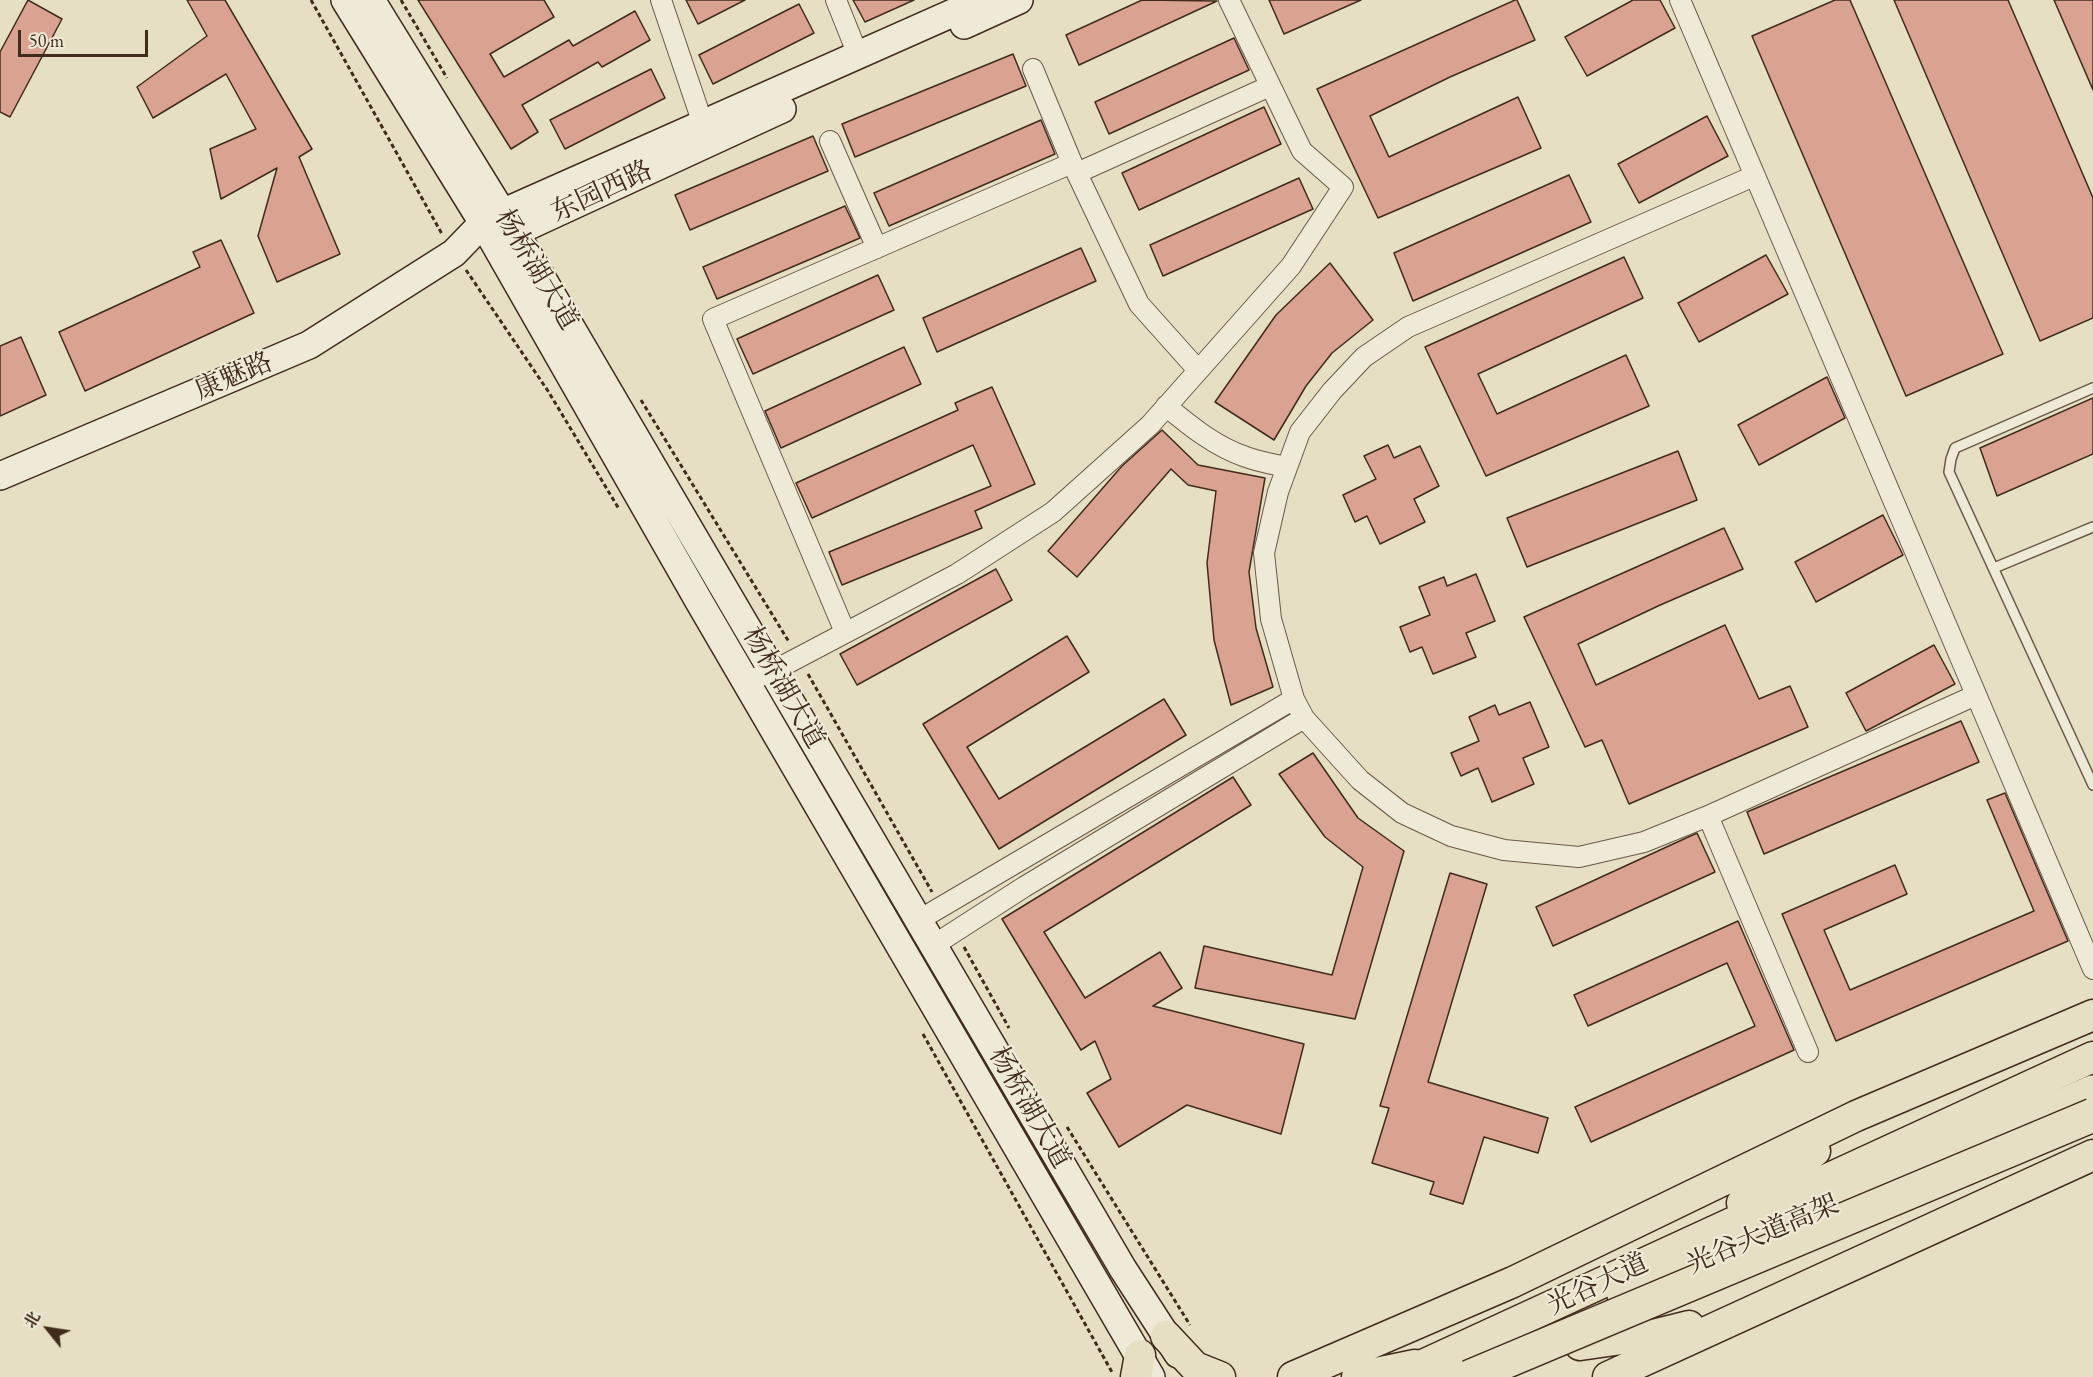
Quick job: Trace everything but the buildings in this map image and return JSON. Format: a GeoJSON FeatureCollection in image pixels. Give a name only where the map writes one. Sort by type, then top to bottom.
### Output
{"type":"FeatureCollection","features":[{"type":"Feature","properties":{"kind":"highway","name":"光谷大道高架"},"geometry":{"type":"LineString","coordinates":[[1434,1369],[2093,1092]]}},
{"type":"Feature","properties":{"kind":"highway","name":"光谷大道高架"},"geometry":{"type":"LineString","coordinates":[[1469,1377],[2093,1115]]}},
{"type":"Feature","properties":{"kind":"main road","name":"杨桥湖大道"},"geometry":{"type":"LineString","coordinates":[[345,0],[498,228],[532,261],[773,671],[930,914],[1123,1269],[1180,1333],[1194,1377]]}},
{"type":"Feature","properties":{"kind":"main road","name":"杨桥湖大道"},"geometry":{"type":"LineString","coordinates":[[371,0],[746,682],[1142,1370]]}},
{"type":"Feature","properties":{"kind":"main road","name":"东园西路"},"geometry":{"type":"LineString","coordinates":[[454,253],[498,228],[703,124],[982,0]]}},
{"type":"Feature","properties":{"kind":"main road","name":"东园西路"},"geometry":{"type":"LineString","coordinates":[[498,228],[1019,0]]}},
{"type":"Feature","properties":{"kind":"main road","name":"康魅路"},"geometry":{"type":"LineString","coordinates":[[0,476],[309,345],[454,253]]}},
{"type":"Feature","properties":{"kind":"main road"},"geometry":{"type":"LineString","coordinates":[[1293,1377],[1514,1282],[1879,1106],[2093,1015]]}},
{"type":"Feature","properties":{"kind":"main road","name":"光谷大道"},"geometry":{"type":"LineString","coordinates":[[1397,1377],[1434,1369],[1678,1248],[2093,1057]]}},
{"type":"Feature","properties":{"kind":"main road"},"geometry":{"type":"LineString","coordinates":[[1678,1248],[1879,1106]]}},
{"type":"Feature","properties":{"kind":"main road","name":"光谷大道"},"geometry":{"type":"LineString","coordinates":[[1509,1377],[1580,1346],[1896,1191],[2093,1107]]}},
{"type":"Feature","properties":{"kind":"main road"},"geometry":{"type":"LineString","coordinates":[[1608,1377],[2093,1155]]}},
{"type":"Feature","properties":{"kind":"main road"},"geometry":{"type":"LineString","coordinates":[[1580,1346],[1657,1334],[1747,1314]]}},
{"type":"Feature","properties":{"kind":"main road"},"geometry":{"type":"LineString","coordinates":[[1180,1333],[1195,1367],[1220,1377]]}},
{"type":"Feature","properties":{"kind":"main road"},"geometry":{"type":"LineString","coordinates":[[1357,1377],[1434,1369]]}},
{"type":"Feature","properties":{"kind":"street"},"geometry":{"type":"LineString","coordinates":[[661,0],[703,124]]}},
{"type":"Feature","properties":{"kind":"street"},"geometry":{"type":"LineString","coordinates":[[836,0],[858,55]]}},
{"type":"Feature","properties":{"kind":"street"},"geometry":{"type":"LineString","coordinates":[[746,682],[773,671],[957,574],[1053,512],[1150,425],[1291,266],[1343,187],[1302,151],[1229,0]]}},
{"type":"Feature","properties":{"kind":"street"},"geometry":{"type":"LineString","coordinates":[[1680,0],[2093,969]]}},
{"type":"Feature","properties":{"kind":"street"},"geometry":{"type":"LineString","coordinates":[[1033,69],[1075,168],[1139,304],[1198,370]]}},
{"type":"Feature","properties":{"kind":"street"},"geometry":{"type":"LineString","coordinates":[[845,632],[713,319],[877,248],[1270,86]]}},
{"type":"Feature","properties":{"kind":"street"},"geometry":{"type":"LineString","coordinates":[[830,141],[877,248]]}},
{"type":"Feature","properties":{"kind":"street"},"geometry":{"type":"LineString","coordinates":[[1754,176],[1408,327],[1364,357],[1332,392],[1299,432],[1278,492],[1264,553],[1270,619],[1294,699],[1304,718],[1360,780],[1401,813],[1451,836],[1504,850],[1579,857],[1644,843],[1976,695]]}},
{"type":"Feature","properties":{"kind":"street"},"geometry":{"type":"LineString","coordinates":[[1166,406],[1208,438],[1245,457],[1287,467]]}},
{"type":"Feature","properties":{"kind":"street"},"geometry":{"type":"LineString","coordinates":[[930,914],[1294,699]]}},
{"type":"Feature","properties":{"kind":"street"},"geometry":{"type":"LineString","coordinates":[[944,938],[1024,887],[1304,718]]}},
{"type":"Feature","properties":{"kind":"street"},"geometry":{"type":"LineString","coordinates":[[1708,816],[1808,1052]]}},
{"type":"Feature","properties":{"kind":"lane"},"geometry":{"type":"LineString","coordinates":[[2093,388],[1955,448],[1949,472],[2093,785]]}},
{"type":"Feature","properties":{"kind":"lane"},"geometry":{"type":"LineString","coordinates":[[1994,568],[2093,527]]}},
{"type":"Feature","properties":{"kind":"path"},"geometry":{"type":"LineString","coordinates":[[311,0],[441,233],[548,391],[621,513]]}},
{"type":"Feature","properties":{"kind":"path"},"geometry":{"type":"LineString","coordinates":[[401,0],[449,82]]}},
{"type":"Feature","properties":{"kind":"path"},"geometry":{"type":"LineString","coordinates":[[638,395],[798,657],[930,914]]}},
{"type":"Feature","properties":{"kind":"path"},"geometry":{"type":"LineString","coordinates":[[944,938],[1012,1033]]}},
{"type":"Feature","properties":{"kind":"path"},"geometry":{"type":"LineString","coordinates":[[922,1032],[1114,1377]]}},
{"type":"Feature","properties":{"kind":"path"},"geometry":{"type":"LineString","coordinates":[[1065,1123],[1180,1333]]}}]}
